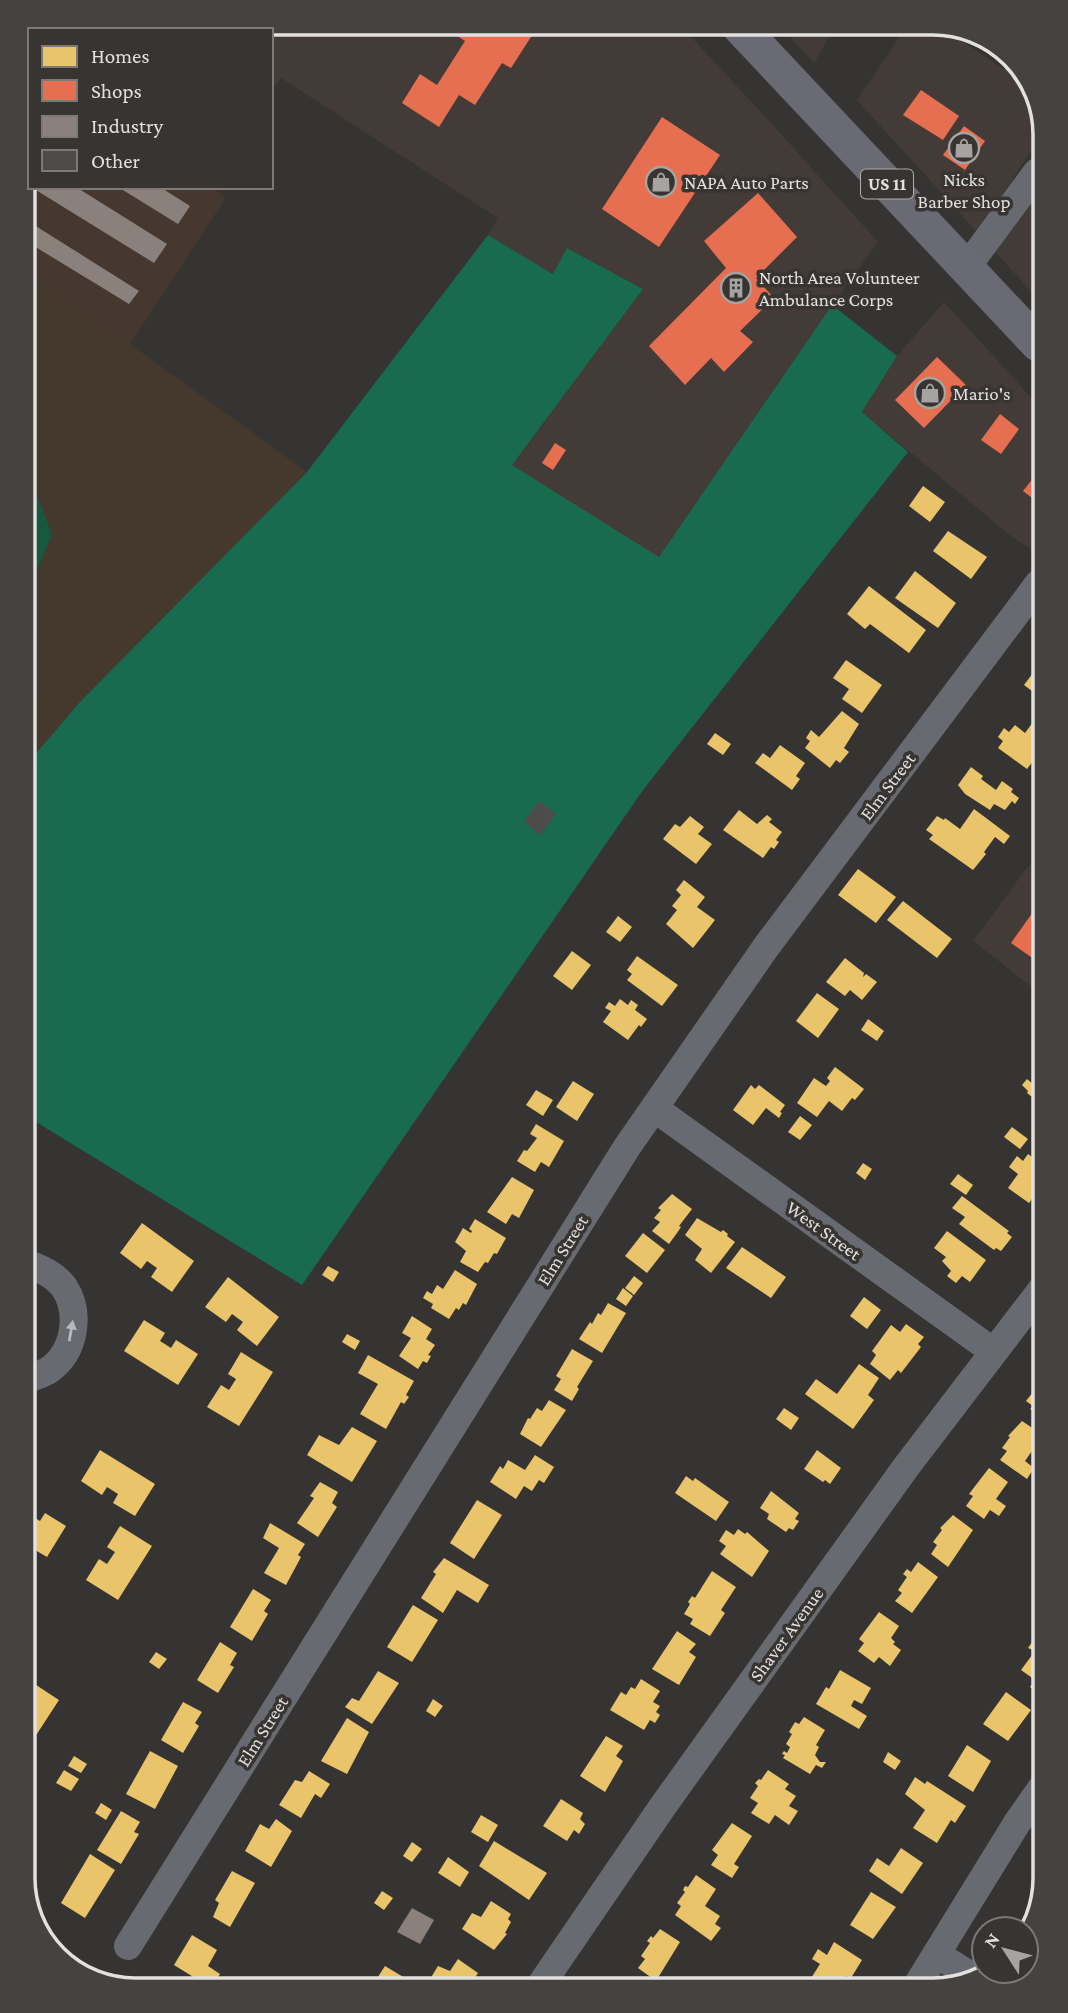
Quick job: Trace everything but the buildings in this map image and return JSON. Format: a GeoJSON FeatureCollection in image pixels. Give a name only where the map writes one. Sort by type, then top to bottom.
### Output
{"type":"FeatureCollection","features":[{"type":"Feature","properties":{"kind":"main road","name":"US 11"},"geometry":{"type":"LineString","coordinates":[[747,35],[1033,339]]}},
{"type":"Feature","properties":{"kind":"street"},"geometry":{"type":"LineString","coordinates":[[966,268],[1033,177]]}},
{"type":"Feature","properties":{"kind":"street","name":"Elm Street"},"geometry":{"type":"LineString","coordinates":[[128,1946],[627,1147],[766,947],[1033,591]]}},
{"type":"Feature","properties":{"kind":"street","name":"West Street"},"geometry":{"type":"LineString","coordinates":[[654,1108],[994,1352]]}},
{"type":"Feature","properties":{"kind":"street"},"geometry":{"type":"LineString","coordinates":[[35,1267],[47,1271],[63,1286],[73,1308],[74,1331],[65,1353],[49,1370],[35,1376]]}},
{"type":"Feature","properties":{"kind":"street","name":"Shaver Avenue"},"geometry":{"type":"LineString","coordinates":[[545,1978],[679,1783],[906,1466],[1033,1301]]}},
{"type":"Feature","properties":{"kind":"street"},"geometry":{"type":"LineString","coordinates":[[922,1978],[1033,1800]]}},
{"type":"Feature","properties":{"kind":"street"},"geometry":{"type":"LineString","coordinates":[[938,1955],[965,1972]]}},
{"type":"Feature","properties":{"kind":"shaded area"},"geometry":{"type":"Polygon","coordinates":[[[273,35],[689,35],[878,242],[659,558],[512,465],[643,289],[568,248],[554,274],[488,235],[498,218],[281,78],[273,89],[273,35]]]}},
{"type":"Feature","properties":{"kind":"shaded area"},"geometry":{"type":"Polygon","coordinates":[[[788,35],[830,35],[814,63],[788,35]]]}},
{"type":"Feature","properties":{"kind":"shaded area"},"geometry":{"type":"Polygon","coordinates":[[[901,35],[940,35],[959,38],[1013,76],[1020,85],[1031,115],[1033,135],[1033,148],[1013,178],[1033,194],[1033,294],[857,100],[901,35]]]}},
{"type":"Feature","properties":{"kind":"shaded area"},"geometry":{"type":"Polygon","coordinates":[[[35,189],[216,189],[225,199],[130,344],[35,279],[35,189]]]}},
{"type":"Feature","properties":{"kind":"shaded area"},"geometry":{"type":"Polygon","coordinates":[[[35,279],[307,472],[80,702],[35,754],[35,279]]]}},
{"type":"Feature","properties":{"kind":"shaded area"},"geometry":{"type":"Polygon","coordinates":[[[944,302],[1033,400],[1033,550],[1011,536],[862,412],[897,356],[944,302]]]}},
{"type":"Feature","properties":{"kind":"shaded area"},"geometry":{"type":"Polygon","coordinates":[[[1033,860],[1033,988],[973,941],[1033,860]]]}},
{"type":"Feature","properties":{"kind":"green space"},"geometry":{"type":"Polygon","coordinates":[[[488,235],[553,274],[567,248],[643,289],[512,465],[659,557],[832,305],[897,356],[862,412],[908,452],[643,790],[302,1285],[35,1121],[35,754],[80,702],[307,472],[488,235]]]}},
{"type":"Feature","properties":{"kind":"green space"},"geometry":{"type":"Polygon","coordinates":[[[35,491],[52,534],[35,575],[35,491]]]}},
{"type":"Feature","properties":{"kind":"place","name":"Nicks Barber Shop"},"geometry":{"type":"Point","coordinates":[964,148]}},
{"type":"Feature","properties":{"kind":"place","name":"NAPA Auto Parts"},"geometry":{"type":"Point","coordinates":[661,182]}},
{"type":"Feature","properties":{"kind":"place","name":"North Area Volunteer Ambulance Corps"},"geometry":{"type":"Point","coordinates":[736,288]}},
{"type":"Feature","properties":{"kind":"place","name":"Mario's"},"geometry":{"type":"Point","coordinates":[930,393]}}]}
